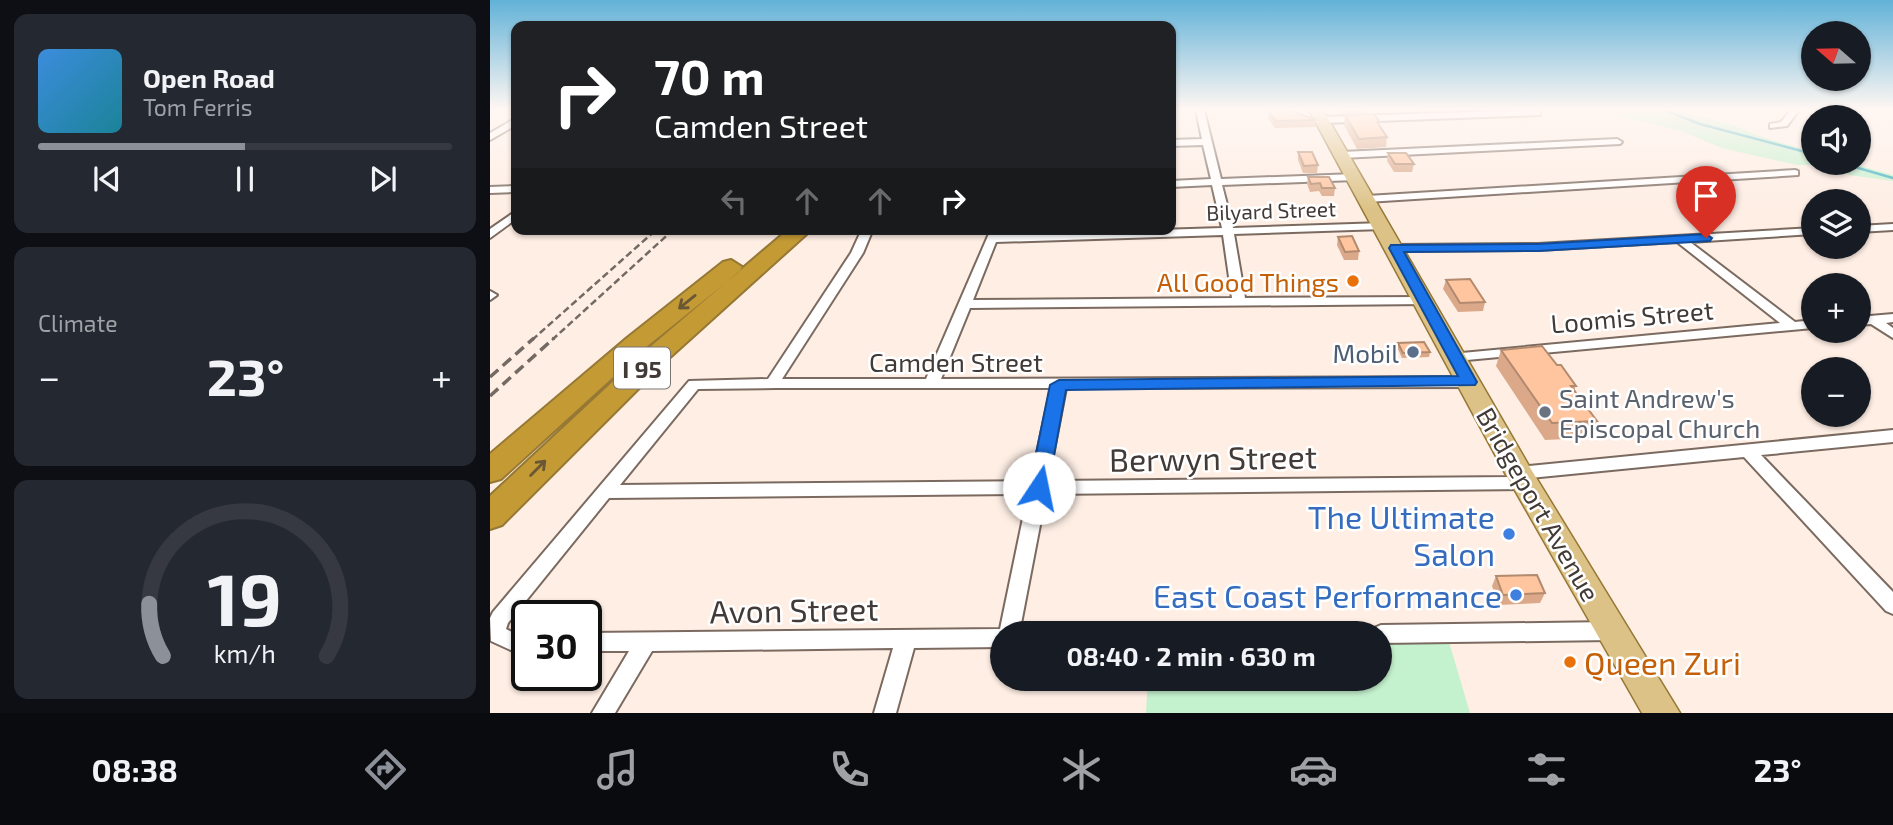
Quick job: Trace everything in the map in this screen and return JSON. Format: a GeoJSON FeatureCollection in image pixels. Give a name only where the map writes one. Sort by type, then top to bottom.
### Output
{"type":"FeatureCollection","features":[{"type":"Feature","properties":{"kind":"highway","name":"I 95"},"geometry":{"type":"LineString","coordinates":[[490,471],[636,343],[771,235]]}},
{"type":"Feature","properties":{"kind":"highway","name":"I 95"},"geometry":{"type":"LineString","coordinates":[[490,516],[659,352],[795,235]]}},
{"type":"Feature","properties":{"kind":"main road","name":"Bridgeport Avenue"},"geometry":{"type":"LineString","coordinates":[[1336,143],[1523,478],[1611,631],[1662,713]]}},
{"type":"Feature","properties":{"kind":"street"},"geometry":{"type":"LineString","coordinates":[[1207,143],[1228,231],[1239,302]]}},
{"type":"Feature","properties":{"kind":"street"},"geometry":{"type":"LineString","coordinates":[[1342,155],[1590,143]]}},
{"type":"Feature","properties":{"kind":"street"},"geometry":{"type":"LineString","coordinates":[[1176,184],[1361,188],[1795,173]]}},
{"type":"Feature","properties":{"kind":"street"},"geometry":{"type":"LineString","coordinates":[[490,190],[511,190]]}},
{"type":"Feature","properties":{"kind":"street"},"geometry":{"type":"LineString","coordinates":[[490,235],[511,218]]}},
{"type":"Feature","properties":{"kind":"street","name":"Bilyard Street"},"geometry":{"type":"LineString","coordinates":[[1176,232],[1383,226]]}},
{"type":"Feature","properties":{"kind":"street"},"geometry":{"type":"LineString","coordinates":[[1871,228],[1893,227]]}},
{"type":"Feature","properties":{"kind":"street"},"geometry":{"type":"LineString","coordinates":[[1395,248],[1538,247],[1801,232]]}},
{"type":"Feature","properties":{"kind":"street"},"geometry":{"type":"LineString","coordinates":[[771,385],[857,253],[865,235]]}},
{"type":"Feature","properties":{"kind":"street"},"geometry":{"type":"LineString","coordinates":[[931,385],[994,235]]}},
{"type":"Feature","properties":{"kind":"street"},"geometry":{"type":"LineString","coordinates":[[1681,240],[1791,326]]}},
{"type":"Feature","properties":{"kind":"street"},"geometry":{"type":"LineString","coordinates":[[966,304],[1424,301]]}},
{"type":"Feature","properties":{"kind":"street"},"geometry":{"type":"LineString","coordinates":[[1871,320],[1893,318]]}},
{"type":"Feature","properties":{"kind":"street"},"geometry":{"type":"LineString","coordinates":[[1874,320],[1893,334]]}},
{"type":"Feature","properties":{"kind":"street","name":"Loomis Street"},"geometry":{"type":"LineString","coordinates":[[1456,357],[1801,325]]}},
{"type":"Feature","properties":{"kind":"street","name":"Camden Street"},"geometry":{"type":"LineString","coordinates":[[606,492],[694,384],[1469,382]]}},
{"type":"Feature","properties":{"kind":"street"},"geometry":{"type":"LineString","coordinates":[[1012,621],[1059,385]]}},
{"type":"Feature","properties":{"kind":"street","name":"Berwyn Street"},"geometry":{"type":"LineString","coordinates":[[606,492],[1039,488],[1523,478],[1893,436]]}},
{"type":"Feature","properties":{"kind":"street"},"geometry":{"type":"LineString","coordinates":[[1748,452],[1893,605]]}},
{"type":"Feature","properties":{"kind":"street"},"geometry":{"type":"LineString","coordinates":[[515,600],[606,492]]}},
{"type":"Feature","properties":{"kind":"street"},"geometry":{"type":"LineString","coordinates":[[511,605],[496,628],[498,635],[511,641]]}},
{"type":"Feature","properties":{"kind":"street"},"geometry":{"type":"LineString","coordinates":[[1392,634],[1611,631]]}},
{"type":"Feature","properties":{"kind":"street","name":"Avon Street"},"geometry":{"type":"LineString","coordinates":[[602,642],[990,638]]}},
{"type":"Feature","properties":{"kind":"street"},"geometry":{"type":"LineString","coordinates":[[886,713],[906,639]]}},
{"type":"Feature","properties":{"kind":"street"},"geometry":{"type":"LineString","coordinates":[[603,713],[646,642]]}},
{"type":"Feature","properties":{"kind":"green space"},"geometry":{"type":"Polygon","coordinates":[[[1710,143],[1783,143],[1801,148],[1801,165],[1710,143]]]}},
{"type":"Feature","properties":{"kind":"green space"},"geometry":{"type":"Polygon","coordinates":[[[1871,169],[1893,175],[1893,181],[1849,175],[1871,175],[1871,169]]]}},
{"type":"Feature","properties":{"kind":"green space"},"geometry":{"type":"Polygon","coordinates":[[[1392,641],[1449,642],[1470,713],[1146,713],[1147,691],[1392,691],[1392,641]]]}},
{"type":"Feature","properties":{"kind":"building"},"geometry":{"type":"Polygon","coordinates":[[[1298,152],[1312,152],[1318,165],[1304,166],[1298,152]]]}},
{"type":"Feature","properties":{"kind":"building"},"geometry":{"type":"Polygon","coordinates":[[[1388,153],[1406,153],[1414,164],[1395,164],[1388,153]]]}},
{"type":"Feature","properties":{"kind":"building"},"geometry":{"type":"Polygon","coordinates":[[[1308,177],[1329,177],[1335,188],[1322,188],[1320,183],[1311,184],[1308,177]]]}},
{"type":"Feature","properties":{"kind":"building"},"geometry":{"type":"Polygon","coordinates":[[[1352,236],[1359,251],[1345,252],[1338,237],[1352,236]]]}},
{"type":"Feature","properties":{"kind":"building"},"geometry":{"type":"Polygon","coordinates":[[[1470,279],[1485,302],[1460,303],[1446,280],[1470,279]]]}},
{"type":"Feature","properties":{"kind":"building"},"geometry":{"type":"Polygon","coordinates":[[[1424,342],[1430,352],[1403,353],[1398,343],[1424,342]]]}},
{"type":"Feature","properties":{"kind":"building"},"geometry":{"type":"Polygon","coordinates":[[[1542,346],[1557,365],[1561,365],[1576,386],[1571,386],[1597,421],[1552,423],[1501,350],[1542,346]]]}},
{"type":"Feature","properties":{"kind":"building"},"geometry":{"type":"Polygon","coordinates":[[[1537,575],[1545,593],[1503,595],[1496,576],[1537,575]]]}},
{"type":"Feature","properties":{"kind":"waterway"},"geometry":{"type":"LineString","coordinates":[[1773,143],[1801,151]]}},
{"type":"Feature","properties":{"kind":"waterway"},"geometry":{"type":"LineString","coordinates":[[1871,172],[1893,178]]}},
{"type":"Feature","properties":{"kind":"railway"},"geometry":{"type":"LineString","coordinates":[[532,340],[650,235]]}},
{"type":"Feature","properties":{"kind":"railway"},"geometry":{"type":"LineString","coordinates":[[552,340],[667,235]]}},
{"type":"Feature","properties":{"kind":"railway"},"geometry":{"type":"LineString","coordinates":[[490,377],[534,338]]}},
{"type":"Feature","properties":{"kind":"railway"},"geometry":{"type":"LineString","coordinates":[[490,396],[554,338]]}},
{"type":"Feature","properties":{"kind":"place","name":"All Good Things"},"geometry":{"type":"Point","coordinates":[1353,281]}},
{"type":"Feature","properties":{"kind":"place","name":"Mobil"},"geometry":{"type":"Point","coordinates":[1413,352]}},
{"type":"Feature","properties":{"kind":"place","name":"Saint Andrew's Episcopal Church"},"geometry":{"type":"Point","coordinates":[1545,412]}},
{"type":"Feature","properties":{"kind":"place","name":"The Ultimate Salon"},"geometry":{"type":"Point","coordinates":[1509,534]}},
{"type":"Feature","properties":{"kind":"place","name":"East Coast Performance"},"geometry":{"type":"Point","coordinates":[1516,595]}},
{"type":"Feature","properties":{"kind":"place","name":"Queen Zuri"},"geometry":{"type":"Point","coordinates":[1570,662]}},
{"type":"Feature","properties":{"kind":"route"},"geometry":{"type":"LineString","coordinates":[[1039,488],[1059,385],[1469,382],[1395,248],[1538,247],[1706,238]]}}]}
